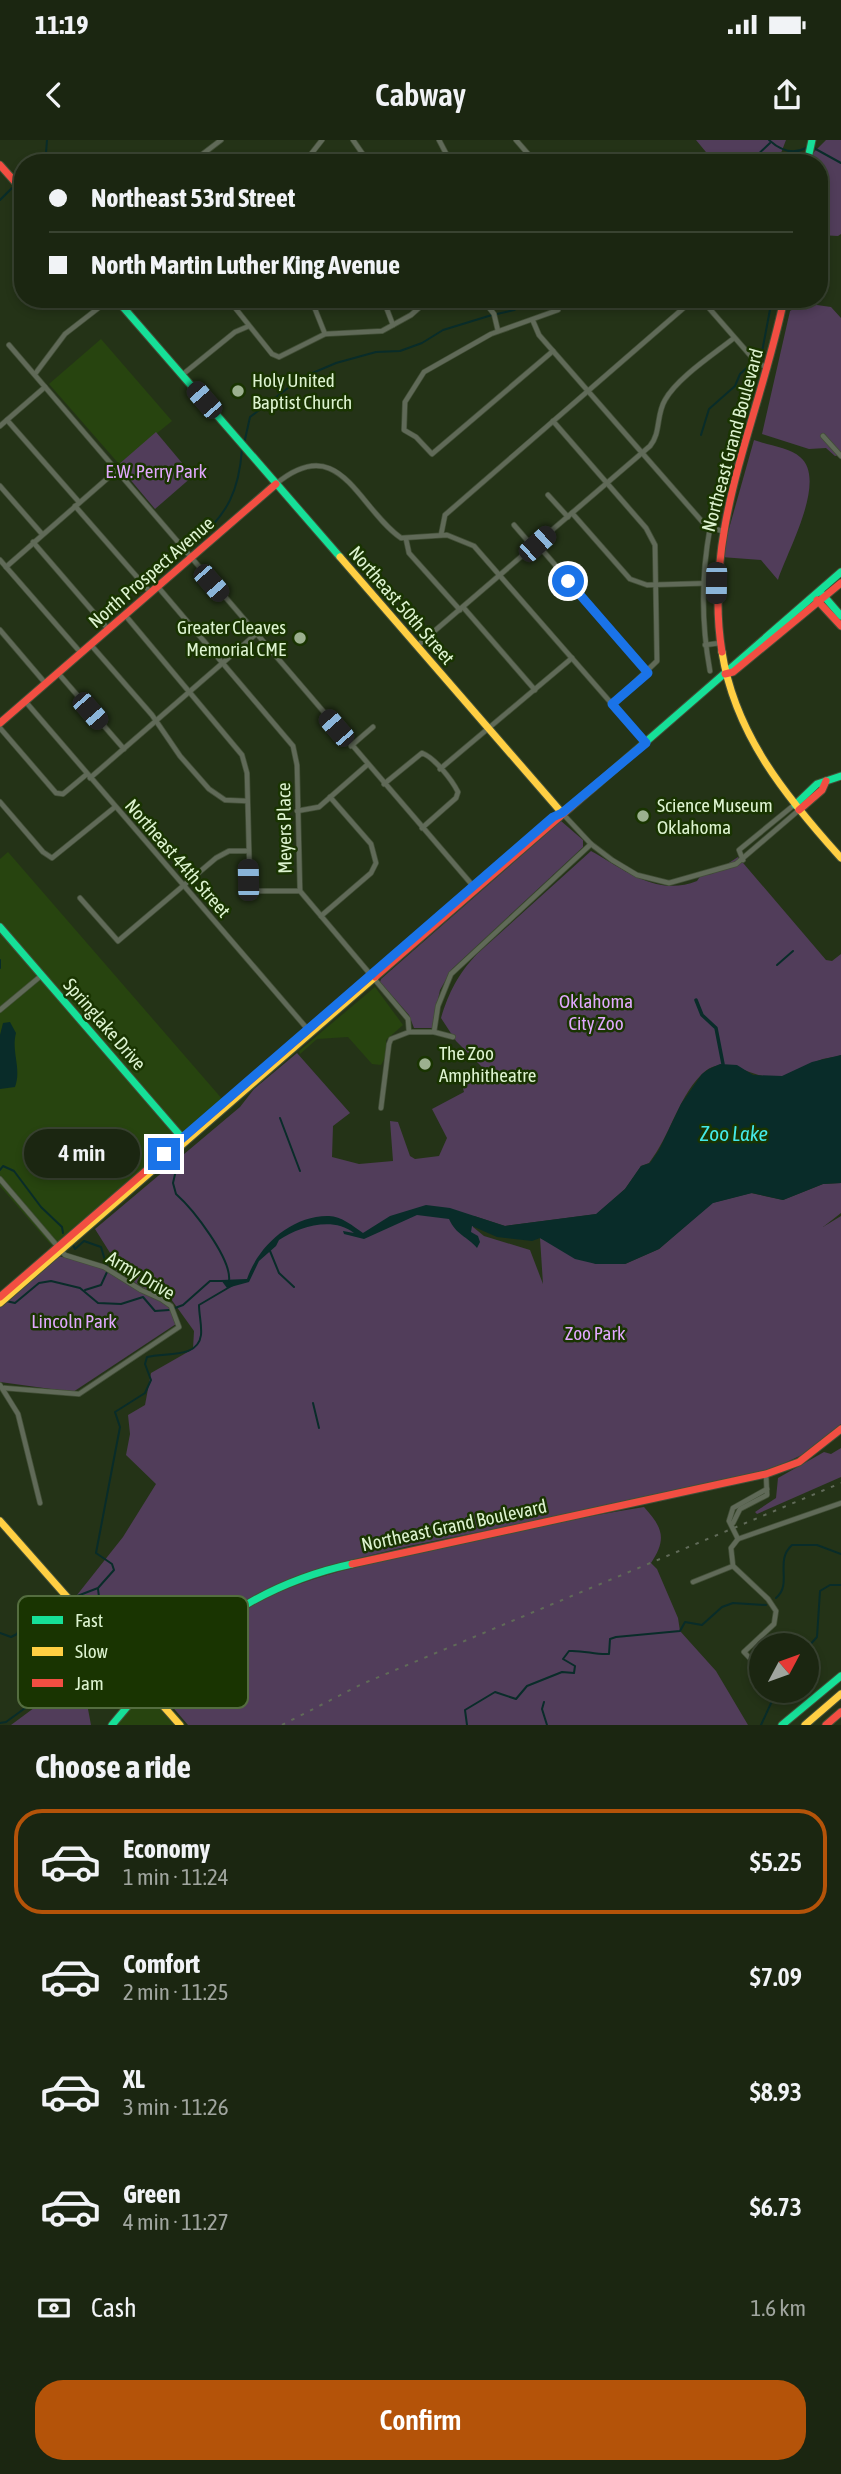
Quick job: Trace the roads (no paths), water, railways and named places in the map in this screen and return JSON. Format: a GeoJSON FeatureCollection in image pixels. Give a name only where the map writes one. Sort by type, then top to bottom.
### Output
{"type":"FeatureCollection","features":[{"type":"Feature","properties":{"kind":"main road"},"geometry":{"type":"LineString","coordinates":[[0,165],[14,181]]}},
{"type":"Feature","properties":{"kind":"main road","name":"Northeast 50th Street"},"geometry":{"type":"LineString","coordinates":[[124,308],[562,813]]}},
{"type":"Feature","properties":{"kind":"main road","name":"Northeast Grand Boulevard"},"geometry":{"type":"LineString","coordinates":[[782,308],[769,369],[722,531],[716,583],[720,642],[725,674],[750,737],[770,772],[841,858]]}},
{"type":"Feature","properties":{"kind":"main road","name":"North Prospect Avenue"},"geometry":{"type":"LineString","coordinates":[[1,722],[276,484]]}},
{"type":"Feature","properties":{"kind":"main road"},"geometry":{"type":"LineString","coordinates":[[0,1297],[725,674],[733,672],[819,597],[841,572]]}},
{"type":"Feature","properties":{"kind":"main road"},"geometry":{"type":"LineString","coordinates":[[819,597],[841,583]]}},
{"type":"Feature","properties":{"kind":"main road"},"geometry":{"type":"LineString","coordinates":[[819,597],[841,616]]}},
{"type":"Feature","properties":{"kind":"main road"},"geometry":{"type":"LineString","coordinates":[[819,597],[841,626]]}},
{"type":"Feature","properties":{"kind":"main road"},"geometry":{"type":"LineString","coordinates":[[797,807],[817,785],[841,776]]}},
{"type":"Feature","properties":{"kind":"main road","name":"Springlake Drive"},"geometry":{"type":"LineString","coordinates":[[0,927],[184,1140]]}},
{"type":"Feature","properties":{"kind":"main road"},"geometry":{"type":"LineString","coordinates":[[0,1303],[59,1248]]}},
{"type":"Feature","properties":{"kind":"main road","name":"Northeast Grand Boulevard"},"geometry":{"type":"LineString","coordinates":[[248,1604],[280,1585],[341,1566],[766,1474],[799,1462],[841,1429]]}},
{"type":"Feature","properties":{"kind":"main road"},"geometry":{"type":"LineString","coordinates":[[0,1521],[66,1596]]}},
{"type":"Feature","properties":{"kind":"main road"},"geometry":{"type":"LineString","coordinates":[[782,1725],[841,1676]]}},
{"type":"Feature","properties":{"kind":"main road"},"geometry":{"type":"LineString","coordinates":[[805,1725],[841,1694]]}},
{"type":"Feature","properties":{"kind":"main road","name":"Northeast Grand Boulevard"},"geometry":{"type":"LineString","coordinates":[[112,1725],[125,1708]]}},
{"type":"Feature","properties":{"kind":"main road"},"geometry":{"type":"LineString","coordinates":[[165,1708],[180,1725]]}},
{"type":"Feature","properties":{"kind":"main road"},"geometry":{"type":"LineString","coordinates":[[826,1725],[841,1712]]}},
{"type":"Feature","properties":{"kind":"street"},"geometry":{"type":"LineString","coordinates":[[203,154],[221,140]]}},
{"type":"Feature","properties":{"kind":"street"},"geometry":{"type":"LineString","coordinates":[[310,154],[322,140]]}},
{"type":"Feature","properties":{"kind":"street"},"geometry":{"type":"LineString","coordinates":[[516,140],[528,154]]}},
{"type":"Feature","properties":{"kind":"street"},"geometry":{"type":"LineString","coordinates":[[34,374],[65,334],[98,308]]}},
{"type":"Feature","properties":{"kind":"street"},"geometry":{"type":"LineString","coordinates":[[235,308],[272,354],[279,357],[326,334],[376,333],[411,316],[419,308]]}},
{"type":"Feature","properties":{"kind":"street"},"geometry":{"type":"LineString","coordinates":[[315,308],[326,334]]}},
{"type":"Feature","properties":{"kind":"street"},"geometry":{"type":"LineString","coordinates":[[386,308],[393,326]]}},
{"type":"Feature","properties":{"kind":"street"},"geometry":{"type":"LineString","coordinates":[[490,308],[494,313],[498,331]]}},
{"type":"Feature","properties":{"kind":"street"},"geometry":{"type":"LineString","coordinates":[[441,535],[445,514],[684,308]]}},
{"type":"Feature","properties":{"kind":"street"},"geometry":{"type":"LineString","coordinates":[[709,308],[758,365],[769,369]]}},
{"type":"Feature","properties":{"kind":"street"},"geometry":{"type":"LineString","coordinates":[[553,351],[432,454],[416,437],[405,432],[405,402],[421,374],[498,331],[533,321],[558,310]]}},
{"type":"Feature","properties":{"kind":"street"},"geometry":{"type":"LineString","coordinates":[[533,321],[553,351],[642,453],[710,528],[722,531]]}},
{"type":"Feature","properties":{"kind":"street"},"geometry":{"type":"LineString","coordinates":[[182,375],[235,332],[249,326]]}},
{"type":"Feature","properties":{"kind":"street"},"geometry":{"type":"LineString","coordinates":[[417,646],[642,453],[657,435],[659,415],[668,396],[734,338]]}},
{"type":"Feature","properties":{"kind":"street"},"geometry":{"type":"LineString","coordinates":[[9,345],[475,889]]}},
{"type":"Feature","properties":{"kind":"street"},"geometry":{"type":"LineString","coordinates":[[0,426],[45,387]]}},
{"type":"Feature","properties":{"kind":"street"},"geometry":{"type":"LineString","coordinates":[[7,420],[150,593]]}},
{"type":"Feature","properties":{"kind":"street"},"geometry":{"type":"LineString","coordinates":[[553,421],[652,537],[656,584],[657,661],[648,673],[612,704]]}},
{"type":"Feature","properties":{"kind":"street"},"geometry":{"type":"LineString","coordinates":[[823,436],[841,456]]}},
{"type":"Feature","properties":{"kind":"street","name":"North Prospect Avenue"},"geometry":{"type":"LineString","coordinates":[[276,484],[306,465],[331,468],[346,479],[388,527],[406,539]]}},
{"type":"Feature","properties":{"kind":"street"},"geometry":{"type":"LineString","coordinates":[[6,567],[117,470]]}},
{"type":"Feature","properties":{"kind":"street"},"geometry":{"type":"LineString","coordinates":[[0,486],[42,534]]}},
{"type":"Feature","properties":{"kind":"street"},"geometry":{"type":"LineString","coordinates":[[548,495],[630,579],[656,584],[716,583]]}},
{"type":"Feature","properties":{"kind":"street"},"geometry":{"type":"LineString","coordinates":[[514,525],[648,673]]}},
{"type":"Feature","properties":{"kind":"street","name":"Northeast Grand Boulevard"},"geometry":{"type":"LineString","coordinates":[[710,528],[702,583],[705,645],[710,671]]}},
{"type":"Feature","properties":{"kind":"street"},"geometry":{"type":"LineString","coordinates":[[536,690],[410,553],[406,539],[441,535],[455,537],[474,547],[646,743]]}},
{"type":"Feature","properties":{"kind":"street"},"geometry":{"type":"LineString","coordinates":[[33,542],[108,629]]}},
{"type":"Feature","properties":{"kind":"street"},"geometry":{"type":"LineString","coordinates":[[0,560],[81,653]]}},
{"type":"Feature","properties":{"kind":"street","name":"Meyers Place"},"geometry":{"type":"LineString","coordinates":[[158,587],[293,746],[298,765],[300,891],[405,1014],[409,1032]]}},
{"type":"Feature","properties":{"kind":"street"},"geometry":{"type":"LineString","coordinates":[[125,615],[242,755],[247,773],[248,880],[252,890],[300,891]]}},
{"type":"Feature","properties":{"kind":"street"},"geometry":{"type":"LineString","coordinates":[[0,630],[46,684]]}},
{"type":"Feature","properties":{"kind":"street"},"geometry":{"type":"LineString","coordinates":[[1,722],[56,793],[63,794],[124,749],[256,635]]}},
{"type":"Feature","properties":{"kind":"street"},"geometry":{"type":"LineString","coordinates":[[705,645],[720,642]]}},
{"type":"Feature","properties":{"kind":"street"},"geometry":{"type":"LineString","coordinates":[[91,645],[156,721],[180,756],[217,797],[247,801]]}},
{"type":"Feature","properties":{"kind":"street"},"geometry":{"type":"LineString","coordinates":[[440,769],[572,658]]}},
{"type":"Feature","properties":{"kind":"street"},"geometry":{"type":"LineString","coordinates":[[58,673],[124,749]]}},
{"type":"Feature","properties":{"kind":"street","name":"Northeast 44th Street"},"geometry":{"type":"LineString","coordinates":[[25,701],[309,1031]]}},
{"type":"Feature","properties":{"kind":"street"},"geometry":{"type":"LineString","coordinates":[[351,746],[373,727]]}},
{"type":"Feature","properties":{"kind":"street"},"geometry":{"type":"LineString","coordinates":[[384,783],[422,753],[440,769],[458,794],[422,828]]}},
{"type":"Feature","properties":{"kind":"street"},"geometry":{"type":"LineString","coordinates":[[297,811],[315,809],[368,765]]}},
{"type":"Feature","properties":{"kind":"street"},"geometry":{"type":"LineString","coordinates":[[321,916],[371,873],[376,863],[371,844],[330,797]]}},
{"type":"Feature","properties":{"kind":"street"},"geometry":{"type":"LineString","coordinates":[[0,802],[43,852],[55,858],[115,807]]}},
{"type":"Feature","properties":{"kind":"street"},"geometry":{"type":"LineString","coordinates":[[797,807],[743,860],[739,850],[797,807]]}},
{"type":"Feature","properties":{"kind":"street","name":"Northeast 50th Street"},"geometry":{"type":"LineString","coordinates":[[562,813],[591,844],[637,876],[669,883],[693,878],[713,869],[728,868],[743,860]]}},
{"type":"Feature","properties":{"kind":"street"},"geometry":{"type":"LineString","coordinates":[[434,1032],[438,1006],[451,974],[591,844]]}},
{"type":"Feature","properties":{"kind":"street"},"geometry":{"type":"LineString","coordinates":[[80,898],[118,941],[225,852],[247,851]]}},
{"type":"Feature","properties":{"kind":"street"},"geometry":{"type":"LineString","coordinates":[[0,1010],[42,975]]}},
{"type":"Feature","properties":{"kind":"street"},"geometry":{"type":"LineString","coordinates":[[381,1108],[391,1039],[409,1032],[434,1032],[453,1037]]}},
{"type":"Feature","properties":{"kind":"street","name":"Army Drive"},"geometry":{"type":"LineString","coordinates":[[0,1179],[59,1248],[107,1269],[171,1306],[178,1327],[174,1333],[79,1394],[2,1386]]}},
{"type":"Feature","properties":{"kind":"street"},"geometry":{"type":"LineString","coordinates":[[2,1386],[18,1414],[40,1503]]}},
{"type":"Feature","properties":{"kind":"street"},"geometry":{"type":"LineString","coordinates":[[738,1539],[729,1515],[739,1507],[769,1493],[766,1474]]}},
{"type":"Feature","properties":{"kind":"street"},"geometry":{"type":"LineString","coordinates":[[764,1633],[774,1624],[776,1611],[733,1566],[731,1548],[738,1539],[841,1503]]}},
{"type":"Feature","properties":{"kind":"street"},"geometry":{"type":"LineString","coordinates":[[694,1582],[733,1566]]}},
{"type":"Feature","properties":{"kind":"water"},"geometry":{"type":"Polygon","coordinates":[[[10,1022],[16,1033],[17,1080],[15,1087],[0,1089],[0,1035],[3,1023],[10,1022]]]}},
{"type":"Feature","properties":{"kind":"water","name":"Zoo Lake"},"geometry":{"type":"Polygon","coordinates":[[[841,1055],[841,1183],[823,1184],[783,1200],[752,1193],[713,1203],[659,1249],[625,1264],[596,1264],[575,1259],[540,1238],[532,1241],[497,1237],[472,1226],[471,1232],[478,1236],[480,1242],[477,1248],[455,1229],[449,1219],[417,1215],[364,1239],[344,1234],[343,1231],[354,1233],[336,1225],[316,1225],[296,1231],[279,1240],[259,1261],[249,1282],[227,1288],[221,1280],[247,1279],[268,1244],[290,1227],[315,1217],[338,1218],[363,1233],[390,1216],[426,1205],[450,1208],[505,1226],[596,1214],[625,1189],[641,1166],[650,1163],[681,1104],[702,1074],[709,1069],[720,1064],[737,1065],[753,1075],[782,1076],[812,1062],[841,1055]]]}},
{"type":"Feature","properties":{"kind":"waterway"},"geometry":{"type":"LineString","coordinates":[[44,154],[47,140]]}},
{"type":"Feature","properties":{"kind":"waterway"},"geometry":{"type":"LineString","coordinates":[[769,140],[787,150],[806,148]]}},
{"type":"Feature","properties":{"kind":"waterway"},"geometry":{"type":"LineString","coordinates":[[758,154],[770,143]]}},
{"type":"Feature","properties":{"kind":"waterway"},"geometry":{"type":"LineString","coordinates":[[812,147],[825,154]]}},
{"type":"Feature","properties":{"kind":"waterway"},"geometry":{"type":"LineString","coordinates":[[828,156],[841,163]]}},
{"type":"Feature","properties":{"kind":"waterway"},"geometry":{"type":"LineString","coordinates":[[0,200],[12,188]]}},
{"type":"Feature","properties":{"kind":"waterway"},"geometry":{"type":"LineString","coordinates":[[497,314],[518,308]]}},
{"type":"Feature","properties":{"kind":"waterway"},"geometry":{"type":"LineString","coordinates":[[758,357],[762,352],[770,308]]}},
{"type":"Feature","properties":{"kind":"waterway"},"geometry":{"type":"LineString","coordinates":[[244,444],[250,417],[301,378],[336,363],[376,352],[400,351],[422,343],[443,330],[492,315]]}},
{"type":"Feature","properties":{"kind":"waterway"},"geometry":{"type":"LineString","coordinates":[[701,435],[709,409],[735,386],[740,374],[751,364]]}},
{"type":"Feature","properties":{"kind":"waterway"},"geometry":{"type":"LineString","coordinates":[[196,542],[216,521],[230,500],[238,477],[242,449]]}},
{"type":"Feature","properties":{"kind":"waterway"},"geometry":{"type":"LineString","coordinates":[[777,965],[793,951]]}},
{"type":"Feature","properties":{"kind":"waterway"},"geometry":{"type":"LineString","coordinates":[[0,960],[0,968]]}},
{"type":"Feature","properties":{"kind":"waterway"},"geometry":{"type":"LineString","coordinates":[[696,1000],[702,1015],[716,1028],[723,1064]]}},
{"type":"Feature","properties":{"kind":"waterway"},"geometry":{"type":"LineString","coordinates":[[280,1118],[300,1171]]}},
{"type":"Feature","properties":{"kind":"waterway"},"geometry":{"type":"LineString","coordinates":[[173,1165],[176,1170],[173,1183],[176,1194],[201,1222],[218,1248],[229,1281]]}},
{"type":"Feature","properties":{"kind":"waterway"},"geometry":{"type":"LineString","coordinates":[[0,1170],[3,1166],[14,1171],[41,1207],[62,1227],[63,1233]]}},
{"type":"Feature","properties":{"kind":"waterway"},"geometry":{"type":"LineString","coordinates":[[73,1245],[75,1249],[84,1241],[101,1247],[107,1267]]}},
{"type":"Feature","properties":{"kind":"waterway"},"geometry":{"type":"LineString","coordinates":[[270,1251],[279,1273],[294,1287]]}},
{"type":"Feature","properties":{"kind":"waterway"},"geometry":{"type":"LineString","coordinates":[[85,1290],[101,1285],[107,1272]]}},
{"type":"Feature","properties":{"kind":"waterway"},"geometry":{"type":"LineString","coordinates":[[6,1301],[15,1303],[39,1283],[51,1281],[80,1288],[98,1303],[121,1304],[143,1297],[155,1311],[169,1310]]}},
{"type":"Feature","properties":{"kind":"waterway"},"geometry":{"type":"LineString","coordinates":[[175,1308],[183,1305],[210,1281],[222,1281]]}},
{"type":"Feature","properties":{"kind":"waterway"},"geometry":{"type":"LineString","coordinates":[[77,1596],[98,1588],[114,1570],[112,1564],[96,1553],[120,1427],[115,1412],[145,1393],[151,1380],[145,1364],[147,1357],[180,1353],[199,1343],[199,1305],[233,1285]]}},
{"type":"Feature","properties":{"kind":"waterway"},"geometry":{"type":"LineString","coordinates":[[313,1403],[319,1428]]}},
{"type":"Feature","properties":{"kind":"waterway"},"geometry":{"type":"LineString","coordinates":[[776,1598],[783,1586],[784,1558],[792,1545],[817,1545],[841,1554]]}},
{"type":"Feature","properties":{"kind":"waterway"},"geometry":{"type":"LineString","coordinates":[[817,1633],[820,1591],[830,1585],[841,1585]]}},
{"type":"Feature","properties":{"kind":"waterway"},"geometry":{"type":"LineString","coordinates":[[98,1589],[99,1596]]}},
{"type":"Feature","properties":{"kind":"waterway"},"geometry":{"type":"LineString","coordinates":[[467,1725],[465,1710],[495,1692],[516,1699],[527,1686],[562,1672],[574,1673],[575,1666],[563,1659],[569,1651],[609,1654],[610,1639],[616,1637],[680,1631],[685,1622],[702,1625],[722,1607],[733,1603],[766,1605]]}},
{"type":"Feature","properties":{"kind":"waterway"},"geometry":{"type":"LineString","coordinates":[[0,1633],[11,1637],[18,1631]]}},
{"type":"Feature","properties":{"kind":"waterway"},"geometry":{"type":"LineString","coordinates":[[544,1702],[542,1709],[547,1725]]}},
{"type":"Feature","properties":{"kind":"waterway"},"geometry":{"type":"LineString","coordinates":[[761,1725],[771,1703]]}},
{"type":"Feature","properties":{"kind":"waterway"},"geometry":{"type":"LineString","coordinates":[[0,1723],[6,1722],[25,1708]]}},
{"type":"Feature","properties":{"kind":"railway"},"geometry":{"type":"LineString","coordinates":[[282,1725],[362,1684],[841,1483]]}},
{"type":"Feature","properties":{"kind":"place","name":"Holy United Baptist Church"},"geometry":{"type":"Point","coordinates":[238,391]}},
{"type":"Feature","properties":{"kind":"place","name":"Greater Cleaves Memorial CME"},"geometry":{"type":"Point","coordinates":[300,638]}},
{"type":"Feature","properties":{"kind":"place","name":"Science Museum Oklahoma"},"geometry":{"type":"Point","coordinates":[643,816]}},
{"type":"Feature","properties":{"kind":"place","name":"The Zoo Amphitheatre"},"geometry":{"type":"Point","coordinates":[425,1064]}},
{"type":"Feature","properties":{"kind":"park label","name":"E.W. Perry Park"},"geometry":{"type":"Point","coordinates":[156,471]}},
{"type":"Feature","properties":{"kind":"park label","name":"Oklahoma City Zoo"},"geometry":{"type":"Point","coordinates":[596,1012]}},
{"type":"Feature","properties":{"kind":"park label","name":"Lincoln Park"},"geometry":{"type":"Point","coordinates":[74,1321]}},
{"type":"Feature","properties":{"kind":"park label","name":"Zoo Park"},"geometry":{"type":"Point","coordinates":[595,1333]}}]}
